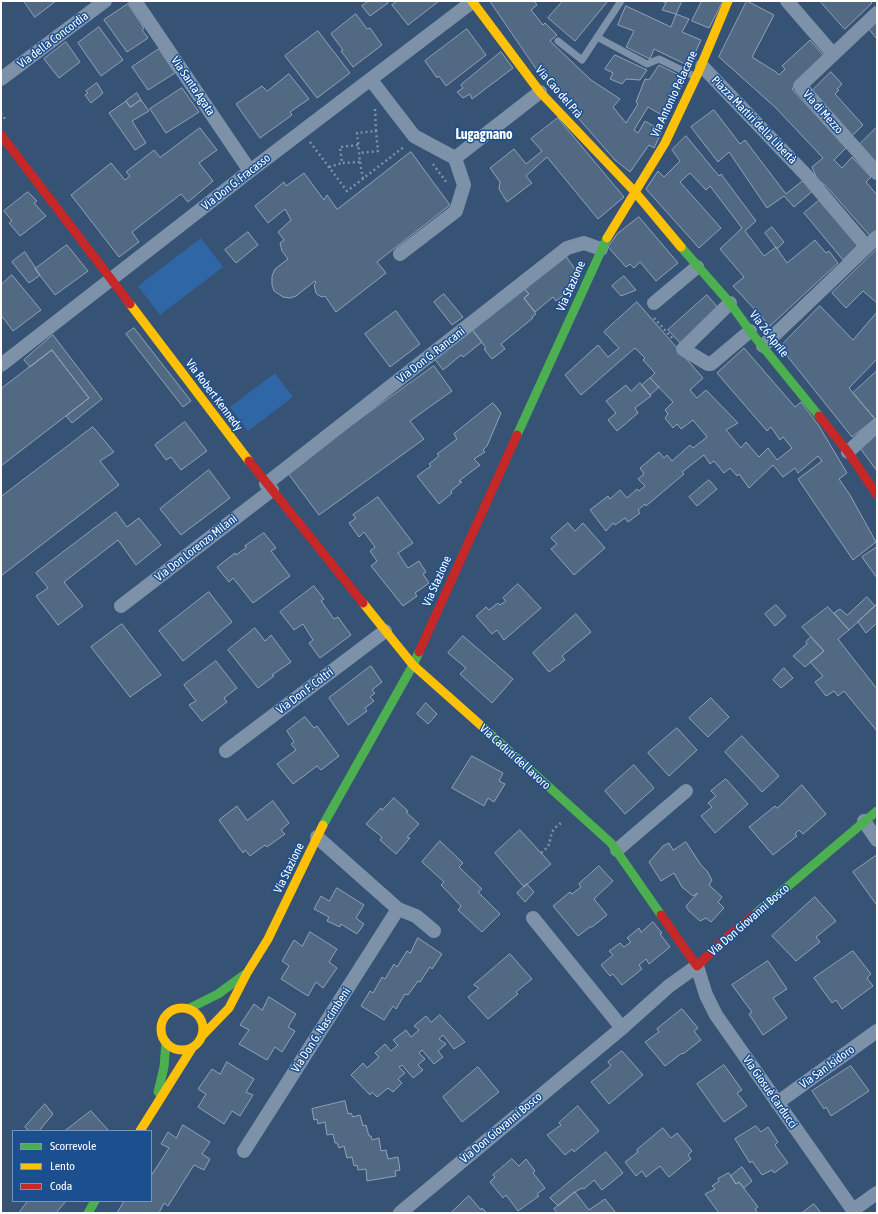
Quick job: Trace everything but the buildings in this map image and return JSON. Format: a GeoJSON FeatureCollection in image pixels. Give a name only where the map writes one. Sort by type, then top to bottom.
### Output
{"type":"FeatureCollection","features":[{"type":"Feature","properties":{"kind":"main road","name":"Via Antonio Pelacane"},"geometry":{"type":"LineString","coordinates":[[635,192],[665,143],[699,72],[728,1]]}},
{"type":"Feature","properties":{"kind":"main road","name":"Via Cao del Prà"},"geometry":{"type":"LineString","coordinates":[[472,2],[540,92],[635,192]]}},
{"type":"Feature","properties":{"kind":"main road","name":"Via Robert Kennedy"},"geometry":{"type":"LineString","coordinates":[[1,135],[269,487],[413,665]]}},
{"type":"Feature","properties":{"kind":"main road","name":"Via Stazione"},"geometry":{"type":"LineString","coordinates":[[141,1130],[192,1048],[229,1008],[247,973],[268,939],[317,837],[413,665],[601,249],[613,225],[635,192]]}},
{"type":"Feature","properties":{"kind":"main road","name":"Via 26 Aprile"},"geometry":{"type":"LineString","coordinates":[[635,192],[697,267],[730,303],[848,452],[877,495]]}},
{"type":"Feature","properties":{"kind":"main road","name":"Via Caduti del lavoro"},"geometry":{"type":"LineString","coordinates":[[413,665],[612,843],[697,966]]}},
{"type":"Feature","properties":{"kind":"main road","name":"Via Don Giovanni Bosco"},"geometry":{"type":"LineString","coordinates":[[697,966],[725,939],[877,811]]}},
{"type":"Feature","properties":{"kind":"main road","name":"Via Stazione"},"geometry":{"type":"LineString","coordinates":[[151,1113],[160,1087],[164,1067],[166,1042],[162,1036],[161,1028],[167,1015],[173,1010],[180,1008],[188,1009],[218,994],[247,973]]}},
{"type":"Feature","properties":{"kind":"main road"},"geometry":{"type":"LineString","coordinates":[[188,1009],[199,1016],[202,1022],[202,1036]]}},
{"type":"Feature","properties":{"kind":"main road"},"geometry":{"type":"LineString","coordinates":[[166,1042],[171,1047],[178,1050],[192,1048]]}},
{"type":"Feature","properties":{"kind":"main road"},"geometry":{"type":"LineString","coordinates":[[88,1213],[94,1202]]}},
{"type":"Feature","properties":{"kind":"street","name":"Via della Concordia"},"geometry":{"type":"LineString","coordinates":[[1,80],[105,1]]}},
{"type":"Feature","properties":{"kind":"street","name":"Via Santa Agata"},"geometry":{"type":"LineString","coordinates":[[135,1],[250,171]]}},
{"type":"Feature","properties":{"kind":"street"},"geometry":{"type":"LineString","coordinates":[[787,1],[833,54]]}},
{"type":"Feature","properties":{"kind":"street","name":"Via Don G. Fracasso"},"geometry":{"type":"LineString","coordinates":[[1,365],[250,171],[472,2]]}},
{"type":"Feature","properties":{"kind":"street","name":"Via di Mezzo"},"geometry":{"type":"LineString","coordinates":[[877,13],[800,86],[877,173]]}},
{"type":"Feature","properties":{"kind":"street","name":"Piazza Martiri della Libertà"},"geometry":{"type":"LineString","coordinates":[[699,72],[806,175],[872,242]]}},
{"type":"Feature","properties":{"kind":"street"},"geometry":{"type":"LineString","coordinates":[[370,80],[414,136],[455,158],[464,185],[456,211],[400,254]]}},
{"type":"Feature","properties":{"kind":"street"},"geometry":{"type":"LineString","coordinates":[[455,158],[540,92]]}},
{"type":"Feature","properties":{"kind":"street"},"geometry":{"type":"LineString","coordinates":[[763,346],[872,242]]}},
{"type":"Feature","properties":{"kind":"street","name":"Via Don G. Rancani"},"geometry":{"type":"LineString","coordinates":[[269,487],[567,248],[584,243],[601,249]]}},
{"type":"Feature","properties":{"kind":"street"},"geometry":{"type":"LineString","coordinates":[[654,303],[697,267]]}},
{"type":"Feature","properties":{"kind":"street"},"geometry":{"type":"LineString","coordinates":[[730,303],[683,350],[708,364],[711,364],[750,330]]}},
{"type":"Feature","properties":{"kind":"street"},"geometry":{"type":"LineString","coordinates":[[848,452],[877,425]]}},
{"type":"Feature","properties":{"kind":"street","name":"Via Don Lorenzo Milani"},"geometry":{"type":"LineString","coordinates":[[121,606],[269,487]]}},
{"type":"Feature","properties":{"kind":"street","name":"Via Don F. Coltri"},"geometry":{"type":"LineString","coordinates":[[226,751],[385,631]]}},
{"type":"Feature","properties":{"kind":"street"},"geometry":{"type":"LineString","coordinates":[[617,850],[686,791]]}},
{"type":"Feature","properties":{"kind":"street"},"geometry":{"type":"LineString","coordinates":[[864,821],[877,840]]}},
{"type":"Feature","properties":{"kind":"street"},"geometry":{"type":"LineString","coordinates":[[317,837],[398,909],[416,916],[434,931]]}},
{"type":"Feature","properties":{"kind":"street","name":"Via Don G. Nascimbeni"},"geometry":{"type":"LineString","coordinates":[[244,1151],[398,909]]}},
{"type":"Feature","properties":{"kind":"street"},"geometry":{"type":"LineString","coordinates":[[533,918],[622,1028]]}},
{"type":"Feature","properties":{"kind":"street","name":"Via Don Giovanni Bosco"},"geometry":{"type":"LineString","coordinates":[[400,1213],[622,1028],[669,986],[697,966]]}},
{"type":"Feature","properties":{"kind":"street","name":"Via Giosuè Carducci"},"geometry":{"type":"LineString","coordinates":[[697,966],[706,995],[716,1014],[854,1211]]}},
{"type":"Feature","properties":{"kind":"street","name":"Via San Isidoro"},"geometry":{"type":"LineString","coordinates":[[777,1103],[877,1031]]}},
{"type":"Feature","properties":{"kind":"street"},"geometry":{"type":"LineString","coordinates":[[854,1211],[877,1193]]}},
{"type":"Feature","properties":{"kind":"lane"},"geometry":{"type":"LineString","coordinates":[[558,41],[582,60],[621,1]]}},
{"type":"Feature","properties":{"kind":"lane"},"geometry":{"type":"LineString","coordinates":[[598,37],[647,64],[659,59],[699,72]]}},
{"type":"Feature","properties":{"kind":"path"},"geometry":{"type":"LineString","coordinates":[[359,153],[378,151],[374,105]]}},
{"type":"Feature","properties":{"kind":"path"},"geometry":{"type":"LineString","coordinates":[[363,178],[357,132],[376,130]]}},
{"type":"Feature","properties":{"kind":"path"},"geometry":{"type":"LineString","coordinates":[[303,132],[346,191],[408,144]]}},
{"type":"Feature","properties":{"kind":"path"},"geometry":{"type":"LineString","coordinates":[[342,164],[340,147],[358,145]]}},
{"type":"Feature","properties":{"kind":"path"},"geometry":{"type":"LineString","coordinates":[[430,160],[451,188]]}},
{"type":"Feature","properties":{"kind":"path"},"geometry":{"type":"LineString","coordinates":[[329,167],[360,162]]}},
{"type":"Feature","properties":{"kind":"path"},"geometry":{"type":"LineString","coordinates":[[654,303],[650,310],[652,316],[683,350]]}},
{"type":"Feature","properties":{"kind":"path"},"geometry":{"type":"LineString","coordinates":[[541,853],[548,848],[554,829],[575,810]]}},
{"type":"Feature","properties":{"kind":"shaded area"},"geometry":{"type":"Polygon","coordinates":[[[201,238],[223,267],[160,315],[138,286],[201,238]]]}},
{"type":"Feature","properties":{"kind":"shaded area"},"geometry":{"type":"Polygon","coordinates":[[[275,373],[293,397],[248,431],[230,407],[275,373]]]}},
{"type":"Feature","properties":{"kind":"traffic: fast"},"geometry":{"type":"LineString","coordinates":[[517,435],[607,238]]}},
{"type":"Feature","properties":{"kind":"traffic: fast"},"geometry":{"type":"LineString","coordinates":[[681,247],[730,303],[750,331],[819,416]]}},
{"type":"Feature","properties":{"kind":"traffic: fast"},"geometry":{"type":"LineString","coordinates":[[323,825],[419,652]]}},
{"type":"Feature","properties":{"kind":"traffic: fast"},"geometry":{"type":"LineString","coordinates":[[485,729],[611,843],[661,915]]}},
{"type":"Feature","properties":{"kind":"traffic: fast"},"geometry":{"type":"LineString","coordinates":[[754,915],[877,811]]}},
{"type":"Feature","properties":{"kind":"traffic: fast"},"geometry":{"type":"LineString","coordinates":[[188,1009],[218,994],[244,975]]}},
{"type":"Feature","properties":{"kind":"traffic: fast"},"geometry":{"type":"LineString","coordinates":[[158,1092],[164,1067],[166,1042]]}},
{"type":"Feature","properties":{"kind":"traffic: fast"},"geometry":{"type":"LineString","coordinates":[[88,1213],[94,1202]]}},
{"type":"Feature","properties":{"kind":"traffic: slow"},"geometry":{"type":"LineString","coordinates":[[472,1],[540,92],[635,192],[681,247]]}},
{"type":"Feature","properties":{"kind":"traffic: slow"},"geometry":{"type":"LineString","coordinates":[[607,238],[665,143],[698,73],[728,1]]}},
{"type":"Feature","properties":{"kind":"traffic: slow"},"geometry":{"type":"LineString","coordinates":[[130,304],[249,461]]}},
{"type":"Feature","properties":{"kind":"traffic: slow"},"geometry":{"type":"LineString","coordinates":[[363,603],[413,665],[485,729]]}},
{"type":"Feature","properties":{"kind":"traffic: slow"},"geometry":{"type":"LineString","coordinates":[[202,1036],[229,1008],[247,973],[268,939],[323,825]]}},
{"type":"Feature","properties":{"kind":"traffic: slow"},"geometry":{"type":"LineString","coordinates":[[178,1008],[186,1008],[197,1014],[203,1025],[203,1029],[203,1033],[197,1044],[186,1050],[178,1050],[167,1044],[161,1033],[161,1025],[167,1014],[178,1008]]}},
{"type":"Feature","properties":{"kind":"traffic: slow"},"geometry":{"type":"LineString","coordinates":[[141,1130],[192,1048]]}},
{"type":"Feature","properties":{"kind":"traffic: jam"},"geometry":{"type":"LineString","coordinates":[[1,135],[130,304]]}},
{"type":"Feature","properties":{"kind":"traffic: jam"},"geometry":{"type":"LineString","coordinates":[[819,416],[848,452],[877,495]]}},
{"type":"Feature","properties":{"kind":"traffic: jam"},"geometry":{"type":"LineString","coordinates":[[419,652],[517,435]]}},
{"type":"Feature","properties":{"kind":"traffic: jam"},"geometry":{"type":"LineString","coordinates":[[249,461],[363,603]]}},
{"type":"Feature","properties":{"kind":"traffic: jam"},"geometry":{"type":"LineString","coordinates":[[661,915],[697,966],[725,939],[754,915]]}},
{"type":"Feature","properties":{"kind":"district","name":"Lugagnano"},"geometry":{"type":"Point","coordinates":[484,135]}}]}
